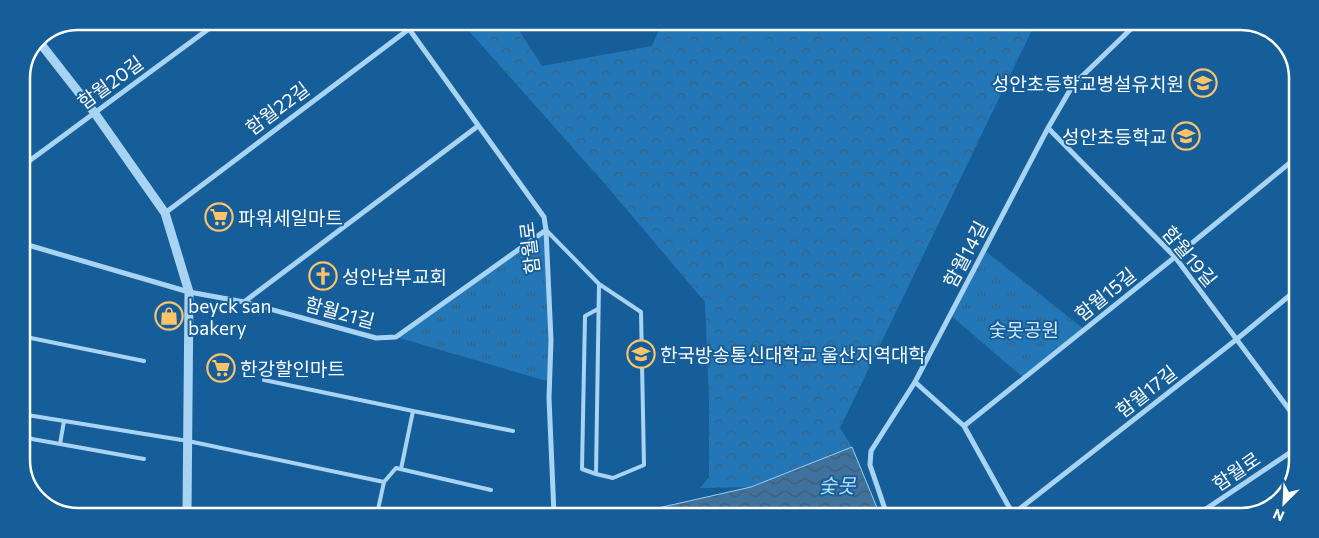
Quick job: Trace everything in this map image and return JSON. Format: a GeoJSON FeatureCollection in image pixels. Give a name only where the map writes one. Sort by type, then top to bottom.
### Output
{"type":"FeatureCollection","features":[{"type":"Feature","properties":{"kind":"street","name":"함월20길"},"geometry":{"type":"LineString","coordinates":[[30,160],[207,30]]}},
{"type":"Feature","properties":{"kind":"street","name":"함월22길"},"geometry":{"type":"LineString","coordinates":[[165,212],[408,30]]}},
{"type":"Feature","properties":{"kind":"street","name":"함월로"},"geometry":{"type":"LineString","coordinates":[[410,30],[544,217],[551,340],[549,398],[554,508]]}},
{"type":"Feature","properties":{"kind":"street","name":"함월14길"},"geometry":{"type":"LineString","coordinates":[[884,508],[870,465],[871,451],[915,382],[1048,128],[1074,85],[1130,30]]}},
{"type":"Feature","properties":{"kind":"street"},"geometry":{"type":"LineString","coordinates":[[43,45],[94,112],[165,212],[189,292],[187,508]]}},
{"type":"Feature","properties":{"kind":"street"},"geometry":{"type":"LineString","coordinates":[[244,302],[478,126]]}},
{"type":"Feature","properties":{"kind":"street","name":"함월19길"},"geometry":{"type":"LineString","coordinates":[[1048,128],[1175,258],[1289,409]]}},
{"type":"Feature","properties":{"kind":"street","name":"함월15길"},"geometry":{"type":"LineString","coordinates":[[964,426],[1175,258],[1289,164]]}},
{"type":"Feature","properties":{"kind":"street","name":"함월21길"},"geometry":{"type":"LineString","coordinates":[[30,246],[189,292],[244,302],[376,338],[396,337],[546,230]]}},
{"type":"Feature","properties":{"kind":"street","name":"함월17길"},"geometry":{"type":"LineString","coordinates":[[1022,508],[1289,296]]}},
{"type":"Feature","properties":{"kind":"street"},"geometry":{"type":"LineString","coordinates":[[915,382],[964,426],[1009,508]]}},
{"type":"Feature","properties":{"kind":"street","name":"함월로"},"geometry":{"type":"LineString","coordinates":[[1207,508],[1289,453]]}},
{"type":"Feature","properties":{"kind":"lane"},"geometry":{"type":"LineString","coordinates":[[546,230],[599,284],[641,312],[644,465],[613,478],[582,469],[585,316],[598,309]]}},
{"type":"Feature","properties":{"kind":"lane"},"geometry":{"type":"LineString","coordinates":[[596,474],[599,284]]}},
{"type":"Feature","properties":{"kind":"lane"},"geometry":{"type":"LineString","coordinates":[[30,338],[144,361]]}},
{"type":"Feature","properties":{"kind":"lane"},"geometry":{"type":"LineString","coordinates":[[264,380],[513,431]]}},
{"type":"Feature","properties":{"kind":"lane"},"geometry":{"type":"LineString","coordinates":[[401,469],[414,411]]}},
{"type":"Feature","properties":{"kind":"lane"},"geometry":{"type":"LineString","coordinates":[[30,415],[188,441],[384,482]]}},
{"type":"Feature","properties":{"kind":"lane"},"geometry":{"type":"LineString","coordinates":[[60,444],[64,421]]}},
{"type":"Feature","properties":{"kind":"lane"},"geometry":{"type":"LineString","coordinates":[[30,439],[144,459]]}},
{"type":"Feature","properties":{"kind":"lane"},"geometry":{"type":"LineString","coordinates":[[378,508],[384,482],[396,468],[491,490]]}},
{"type":"Feature","properties":{"kind":"green space"},"geometry":{"type":"Polygon","coordinates":[[[468,30],[519,30],[542,66],[652,46],[659,30],[1033,30],[840,428],[852,447],[751,487],[700,488],[709,477],[709,401],[705,302],[605,184],[468,30]]]}},
{"type":"Feature","properties":{"kind":"green space"},"geometry":{"type":"Polygon","coordinates":[[[546,230],[550,382],[396,337],[546,230]]]}},
{"type":"Feature","properties":{"kind":"green space","name":"숯못공원"},"geometry":{"type":"Polygon","coordinates":[[[984,250],[1085,330],[1024,378],[950,315],[984,250]]]}},
{"type":"Feature","properties":{"kind":"water","name":"숯못"},"geometry":{"type":"Polygon","coordinates":[[[852,447],[877,508],[658,508],[751,487],[852,447]]]}},
{"type":"Feature","properties":{"kind":"place","name":"성안초등학교병설유치원"},"geometry":{"type":"Point","coordinates":[1203,83]}},
{"type":"Feature","properties":{"kind":"place","name":"성안초등학교"},"geometry":{"type":"Point","coordinates":[1186,136]}},
{"type":"Feature","properties":{"kind":"place","name":"파워세일마트"},"geometry":{"type":"Point","coordinates":[219,217]}},
{"type":"Feature","properties":{"kind":"place","name":"성안남부교회"},"geometry":{"type":"Point","coordinates":[323,276]}},
{"type":"Feature","properties":{"kind":"place","name":"beyck san bakery"},"geometry":{"type":"Point","coordinates":[169,316]}},
{"type":"Feature","properties":{"kind":"place","name":"한국방송통신대학교 울산지역대학"},"geometry":{"type":"Point","coordinates":[641,354]}},
{"type":"Feature","properties":{"kind":"place","name":"한강할인마트"},"geometry":{"type":"Point","coordinates":[221,368]}}]}
